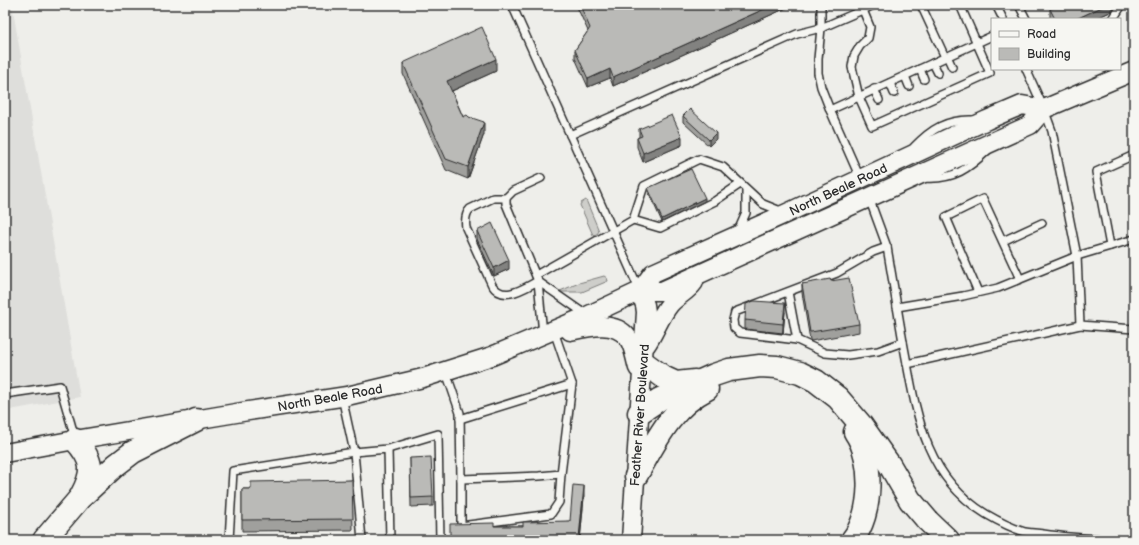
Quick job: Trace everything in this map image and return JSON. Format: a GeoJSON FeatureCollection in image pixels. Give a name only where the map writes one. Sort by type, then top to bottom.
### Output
{"type":"FeatureCollection","features":[{"type":"Feature","properties":{"kind":"highway"},"geometry":{"type":"LineString","coordinates":[[643,364],[676,383],[703,380]]}},
{"type":"Feature","properties":{"kind":"highway"},"geometry":{"type":"LineString","coordinates":[[639,413],[660,399],[729,370],[760,366],[777,367],[800,373],[816,382],[838,398],[855,418],[889,464],[910,500],[928,521],[948,540]]}},
{"type":"Feature","properties":{"kind":"highway"},"geometry":{"type":"LineString","coordinates":[[636,476],[661,433],[678,409],[696,394],[718,384],[736,379],[753,377],[788,381],[799,385],[828,402],[844,418],[857,435],[866,457],[868,499],[864,517],[855,537],[852,540]]}},
{"type":"Feature","properties":{"kind":"highway"},"geometry":{"type":"LineString","coordinates":[[44,540],[79,499],[116,465],[133,452],[196,420]]}},
{"type":"Feature","properties":{"kind":"highway"},"geometry":{"type":"LineString","coordinates":[[75,440],[84,449],[91,468],[89,480],[79,499]]}},
{"type":"Feature","properties":{"kind":"main road","name":"North Beale Road"},"geometry":{"type":"LineString","coordinates":[[5,453],[75,440],[342,397],[396,385],[492,356],[549,334],[640,291],[662,291],[1030,124],[1044,109],[1134,71]]}},
{"type":"Feature","properties":{"kind":"main road","name":"North Beale Road"},"geometry":{"type":"LineString","coordinates":[[640,291],[653,273],[787,213],[987,120],[1022,105],[1044,109]]}},
{"type":"Feature","properties":{"kind":"main road"},"geometry":{"type":"LineString","coordinates":[[643,364],[651,338],[659,320],[670,304],[689,289],[698,274]]}},
{"type":"Feature","properties":{"kind":"main road","name":"Feather River Boulevard"},"geometry":{"type":"LineString","coordinates":[[631,540],[646,312],[640,291]]}},
{"type":"Feature","properties":{"kind":"main road"},"geometry":{"type":"LineString","coordinates":[[549,334],[588,327],[612,326],[620,329],[628,338],[643,364]]}},
{"type":"Feature","properties":{"kind":"lane"},"geometry":{"type":"LineString","coordinates":[[512,5],[640,291]]}},
{"type":"Feature","properties":{"kind":"lane"},"geometry":{"type":"LineString","coordinates":[[821,5],[821,28],[818,59],[818,73],[821,88],[860,178]]}},
{"type":"Feature","properties":{"kind":"lane"},"geometry":{"type":"LineString","coordinates":[[570,135],[797,34],[821,28],[874,5]]}},
{"type":"Feature","properties":{"kind":"lane"},"geometry":{"type":"LineString","coordinates":[[922,5],[952,67]]}},
{"type":"Feature","properties":{"kind":"lane"},"geometry":{"type":"LineString","coordinates":[[863,10],[870,27],[868,38],[860,46],[854,56],[852,67],[859,96],[872,126],[885,116],[959,83],[990,73],[960,5]]}},
{"type":"Feature","properties":{"kind":"lane"},"geometry":{"type":"LineString","coordinates":[[996,5],[1002,18]]}},
{"type":"Feature","properties":{"kind":"lane"},"geometry":{"type":"LineString","coordinates":[[1020,5],[1026,18]]}},
{"type":"Feature","properties":{"kind":"lane"},"geometry":{"type":"LineString","coordinates":[[1114,18],[1120,8],[1120,5]]}},
{"type":"Feature","properties":{"kind":"lane"},"geometry":{"type":"LineString","coordinates":[[830,110],[991,36]]}},
{"type":"Feature","properties":{"kind":"lane"},"geometry":{"type":"LineString","coordinates":[[933,63],[938,73]]}},
{"type":"Feature","properties":{"kind":"lane"},"geometry":{"type":"LineString","coordinates":[[920,69],[924,79]]}},
{"type":"Feature","properties":{"kind":"lane"},"geometry":{"type":"LineString","coordinates":[[1026,70],[1044,109],[1052,132],[1077,256],[1080,325]]}},
{"type":"Feature","properties":{"kind":"lane"},"geometry":{"type":"LineString","coordinates":[[905,76],[909,86]]}},
{"type":"Feature","properties":{"kind":"lane"},"geometry":{"type":"LineString","coordinates":[[890,83],[894,93]]}},
{"type":"Feature","properties":{"kind":"lane"},"geometry":{"type":"LineString","coordinates":[[874,89],[879,100]]}},
{"type":"Feature","properties":{"kind":"lane"},"geometry":{"type":"LineString","coordinates":[[1110,246],[1096,172],[1134,154]]}},
{"type":"Feature","properties":{"kind":"lane"},"geometry":{"type":"LineString","coordinates":[[506,198],[493,198],[470,209],[466,216],[465,222],[466,228],[492,285],[497,291],[508,294],[514,293],[538,279],[633,220],[644,186],[699,159],[723,167],[746,190],[763,204],[787,213]]}},
{"type":"Feature","properties":{"kind":"lane"},"geometry":{"type":"LineString","coordinates":[[446,371],[460,413],[461,526],[551,514],[559,502],[572,384],[549,334],[538,279],[506,204],[506,198],[513,191],[541,178]]}},
{"type":"Feature","properties":{"kind":"lane"},"geometry":{"type":"LineString","coordinates":[[633,220],[660,228],[715,201],[740,184]]}},
{"type":"Feature","properties":{"kind":"lane"},"geometry":{"type":"LineString","coordinates":[[736,236],[746,213],[746,190]]}},
{"type":"Feature","properties":{"kind":"lane"},"geometry":{"type":"LineString","coordinates":[[868,198],[887,247],[912,392],[926,442],[935,460],[953,487],[973,506],[1002,523],[1024,532],[1066,538],[1122,540]]}},
{"type":"Feature","properties":{"kind":"lane"},"geometry":{"type":"LineString","coordinates":[[978,292],[946,217],[983,199],[1020,279]]}},
{"type":"Feature","properties":{"kind":"lane"},"geometry":{"type":"LineString","coordinates":[[1003,241],[1042,223]]}},
{"type":"Feature","properties":{"kind":"lane"},"geometry":{"type":"LineString","coordinates":[[897,307],[963,296],[998,288],[1077,256],[1134,240]]}},
{"type":"Feature","properties":{"kind":"lane"},"geometry":{"type":"LineString","coordinates":[[887,247],[873,252],[837,273],[735,312],[733,320],[734,328],[740,332],[797,340],[825,353],[848,355],[878,351],[903,342]]}},
{"type":"Feature","properties":{"kind":"lane"},"geometry":{"type":"LineString","coordinates":[[538,279],[587,316]]}},
{"type":"Feature","properties":{"kind":"lane"},"geometry":{"type":"LineString","coordinates":[[788,292],[797,340]]}},
{"type":"Feature","properties":{"kind":"lane"},"geometry":{"type":"LineString","coordinates":[[907,364],[1080,325],[1134,329]]}},
{"type":"Feature","properties":{"kind":"lane"},"geometry":{"type":"LineString","coordinates":[[460,419],[572,384]]}},
{"type":"Feature","properties":{"kind":"lane"},"geometry":{"type":"LineString","coordinates":[[5,394],[60,386],[75,440]]}},
{"type":"Feature","properties":{"kind":"lane"},"geometry":{"type":"LineString","coordinates":[[342,397],[354,452],[362,540]]}},
{"type":"Feature","properties":{"kind":"lane"},"geometry":{"type":"LineString","coordinates":[[229,540],[233,471],[354,452],[388,449],[438,434],[440,540]]}},
{"type":"Feature","properties":{"kind":"lane"},"geometry":{"type":"LineString","coordinates":[[388,449],[390,540]]}},
{"type":"Feature","properties":{"kind":"lane"},"geometry":{"type":"LineString","coordinates":[[461,479],[532,477],[561,474]]}},
{"type":"Feature","properties":{"kind":"shaded area"},"geometry":{"type":"Polygon","coordinates":[[[5,5],[12,5],[80,397],[5,411],[5,5]]]}},
{"type":"Feature","properties":{"kind":"shaded area"},"geometry":{"type":"Polygon","coordinates":[[[586,200],[599,231],[597,234],[593,235],[580,205],[586,200]]]}},
{"type":"Feature","properties":{"kind":"shaded area"},"geometry":{"type":"Polygon","coordinates":[[[604,276],[608,281],[582,292],[560,291],[579,283],[604,276]]]}},
{"type":"Feature","properties":{"kind":"building"},"geometry":{"type":"Polygon","coordinates":[[[580,5],[773,5],[613,77],[610,69],[588,79],[575,50],[590,28],[580,5]]]}},
{"type":"Feature","properties":{"kind":"building"},"geometry":{"type":"Polygon","coordinates":[[[1060,5],[1106,5],[1078,18],[1054,18],[1050,9],[1060,5]]]}},
{"type":"Feature","properties":{"kind":"building"},"geometry":{"type":"Polygon","coordinates":[[[482,27],[496,59],[447,81],[463,117],[467,115],[484,122],[468,167],[446,159],[403,63],[482,27]]]}},
{"type":"Feature","properties":{"kind":"building"},"geometry":{"type":"Polygon","coordinates":[[[690,109],[716,133],[709,140],[683,116],[690,109]]]}},
{"type":"Feature","properties":{"kind":"building"},"geometry":{"type":"Polygon","coordinates":[[[672,115],[682,137],[643,153],[637,138],[642,136],[639,129],[672,115]]]}},
{"type":"Feature","properties":{"kind":"building"},"geometry":{"type":"Polygon","coordinates":[[[691,169],[705,198],[662,219],[648,188],[691,169]]]}},
{"type":"Feature","properties":{"kind":"building"},"geometry":{"type":"Polygon","coordinates":[[[492,223],[509,260],[494,268],[477,231],[492,223]]]}},
{"type":"Feature","properties":{"kind":"building"},"geometry":{"type":"Polygon","coordinates":[[[849,278],[859,324],[810,332],[802,284],[830,279],[831,281],[849,278]]]}},
{"type":"Feature","properties":{"kind":"building"},"geometry":{"type":"Polygon","coordinates":[[[754,301],[785,303],[783,324],[745,320],[746,304],[754,301]]]}},
{"type":"Feature","properties":{"kind":"building"},"geometry":{"type":"Polygon","coordinates":[[[431,457],[433,497],[411,498],[410,458],[431,457]]]}},
{"type":"Feature","properties":{"kind":"building"},"geometry":{"type":"Polygon","coordinates":[[[352,480],[353,519],[242,520],[242,489],[251,489],[251,482],[352,480]]]}},
{"type":"Feature","properties":{"kind":"building"},"geometry":{"type":"Polygon","coordinates":[[[573,485],[584,486],[579,538],[529,540],[450,540],[450,524],[494,523],[494,526],[523,526],[523,522],[570,521],[573,485]]]}}]}
